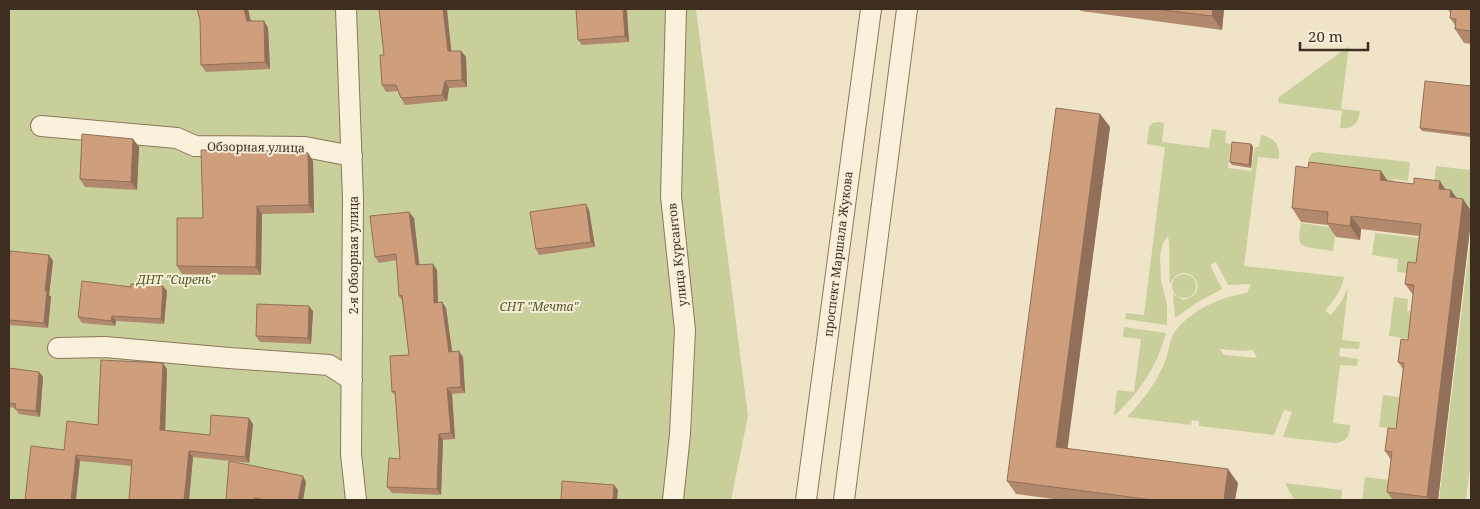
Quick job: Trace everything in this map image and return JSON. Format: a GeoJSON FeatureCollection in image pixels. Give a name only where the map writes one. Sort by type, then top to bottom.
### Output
{"type":"FeatureCollection","features":[{"type":"Feature","properties":{"kind":"street","name":"2-я Обзорная улица"},"geometry":{"type":"LineString","coordinates":[[346,9],[353,198],[351,454],[356,500]]}},
{"type":"Feature","properties":{"kind":"street","name":"улица Курсантов"},"geometry":{"type":"LineString","coordinates":[[673,500],[680,434],[684,330],[672,196],[676,9]]}},
{"type":"Feature","properties":{"kind":"street","name":"проспект Маршала Жукова"},"geometry":{"type":"LineString","coordinates":[[806,500],[871,9]]}},
{"type":"Feature","properties":{"kind":"street"},"geometry":{"type":"LineString","coordinates":[[844,500],[907,9]]}},
{"type":"Feature","properties":{"kind":"street","name":"Обзорная улица"},"geometry":{"type":"LineString","coordinates":[[41,126],[177,138],[195,146],[305,147],[352,156]]}},
{"type":"Feature","properties":{"kind":"street"},"geometry":{"type":"LineString","coordinates":[[58,348],[105,347],[329,365],[352,380]]}},
{"type":"Feature","properties":{"kind":"green space"},"geometry":{"type":"Polygon","coordinates":[[[9,9],[696,9],[748,416],[731,500],[9,500],[9,9]]]}},
{"type":"Feature","properties":{"kind":"green space"},"geometry":{"type":"Polygon","coordinates":[[[1349,46],[1341,109],[1360,111],[1356,123],[1352,127],[1340,128],[1342,111],[1278,103],[1279,97],[1349,46]]]}},
{"type":"Feature","properties":{"kind":"green space"},"geometry":{"type":"Polygon","coordinates":[[[1152,123],[1164,123],[1162,142],[1209,148],[1212,129],[1226,131],[1225,143],[1231,144],[1228,168],[1251,171],[1255,147],[1259,147],[1261,135],[1270,138],[1276,143],[1279,150],[1279,159],[1258,157],[1244,266],[1344,277],[1339,291],[1325,311],[1331,315],[1341,302],[1348,288],[1342,340],[1360,342],[1359,349],[1340,348],[1339,356],[1358,359],[1357,366],[1340,365],[1333,423],[1350,425],[1345,440],[1335,443],[1283,437],[1292,412],[1284,410],[1274,435],[1199,426],[1199,421],[1192,420],[1191,425],[1127,417],[1154,383],[1166,359],[1172,336],[1176,330],[1191,316],[1208,305],[1247,293],[1251,284],[1228,285],[1216,262],[1210,265],[1222,289],[1196,303],[1175,318],[1173,294],[1183,300],[1193,296],[1197,290],[1197,284],[1189,274],[1183,273],[1176,276],[1170,284],[1168,236],[1163,243],[1160,256],[1161,281],[1167,304],[1167,325],[1125,319],[1126,313],[1144,315],[1165,147],[1147,144],[1149,127],[1152,123]],[[1220,349],[1224,355],[1257,358],[1253,350],[1220,349]]]}},
{"type":"Feature","properties":{"kind":"green space"},"geometry":{"type":"Polygon","coordinates":[[[1318,152],[1410,162],[1408,181],[1394,179],[1393,183],[1306,178],[1309,158],[1312,153],[1318,152]]]}},
{"type":"Feature","properties":{"kind":"green space"},"geometry":{"type":"Polygon","coordinates":[[[1436,166],[1471,170],[1471,210],[1462,209],[1433,190],[1436,166]]]}},
{"type":"Feature","properties":{"kind":"green space"},"geometry":{"type":"Polygon","coordinates":[[[1301,223],[1336,228],[1333,251],[1306,247],[1301,244],[1299,238],[1301,223]]]}},
{"type":"Feature","properties":{"kind":"green space"},"geometry":{"type":"Polygon","coordinates":[[[1375,233],[1429,239],[1425,275],[1397,272],[1398,259],[1372,255],[1375,233]]]}},
{"type":"Feature","properties":{"kind":"green space"},"geometry":{"type":"Polygon","coordinates":[[[1471,233],[1471,459],[1466,500],[1439,500],[1471,233]]]}},
{"type":"Feature","properties":{"kind":"green space"},"geometry":{"type":"Polygon","coordinates":[[[1184,274],[1193,277],[1196,286],[1193,295],[1184,298],[1175,295],[1172,286],[1175,277],[1184,274]]]}},
{"type":"Feature","properties":{"kind":"green space"},"geometry":{"type":"Polygon","coordinates":[[[1394,297],[1408,299],[1407,311],[1420,312],[1416,340],[1389,336],[1394,297]]]}},
{"type":"Feature","properties":{"kind":"green space"},"geometry":{"type":"Polygon","coordinates":[[[1124,327],[1166,333],[1158,356],[1140,388],[1114,415],[1117,390],[1134,392],[1141,339],[1123,337],[1124,327]]]}},
{"type":"Feature","properties":{"kind":"green space"},"geometry":{"type":"Polygon","coordinates":[[[1401,383],[1410,384],[1405,430],[1379,427],[1383,395],[1399,397],[1401,383]]]}},
{"type":"Feature","properties":{"kind":"green space"},"geometry":{"type":"Polygon","coordinates":[[[1365,477],[1398,481],[1396,500],[1362,500],[1365,477]]]}},
{"type":"Feature","properties":{"kind":"green space"},"geometry":{"type":"Polygon","coordinates":[[[1285,483],[1342,490],[1341,500],[1294,500],[1285,483]]]}},
{"type":"Feature","properties":{"kind":"building"},"geometry":{"type":"Polygon","coordinates":[[[197,9],[244,9],[247,21],[264,21],[265,62],[201,65],[200,20],[197,9]]]}},
{"type":"Feature","properties":{"kind":"building"},"geometry":{"type":"Polygon","coordinates":[[[379,9],[443,9],[448,51],[461,51],[462,80],[445,81],[442,95],[401,98],[396,85],[382,85],[380,55],[384,55],[379,9]]]}},
{"type":"Feature","properties":{"kind":"building"},"geometry":{"type":"Polygon","coordinates":[[[576,9],[623,9],[625,36],[578,40],[576,9]]]}},
{"type":"Feature","properties":{"kind":"building"},"geometry":{"type":"Polygon","coordinates":[[[1156,9],[1213,9],[1212,16],[1156,9]]]}},
{"type":"Feature","properties":{"kind":"building"},"geometry":{"type":"Polygon","coordinates":[[[1451,9],[1471,9],[1471,31],[1455,29],[1456,19],[1450,18],[1451,9]]]}},
{"type":"Feature","properties":{"kind":"building"},"geometry":{"type":"Polygon","coordinates":[[[1425,81],[1471,86],[1471,134],[1420,128],[1425,81]]]}},
{"type":"Feature","properties":{"kind":"building"},"geometry":{"type":"Polygon","coordinates":[[[1056,108],[1100,114],[1056,447],[1228,469],[1224,500],[1153,500],[1007,481],[1056,108]]]}},
{"type":"Feature","properties":{"kind":"building"},"geometry":{"type":"Polygon","coordinates":[[[82,134],[133,139],[131,182],[80,179],[82,134]]]}},
{"type":"Feature","properties":{"kind":"building"},"geometry":{"type":"Polygon","coordinates":[[[1232,142],[1251,144],[1249,165],[1230,162],[1232,142]]]}},
{"type":"Feature","properties":{"kind":"building"},"geometry":{"type":"Polygon","coordinates":[[[201,150],[298,151],[308,153],[309,205],[257,206],[256,267],[177,266],[177,218],[203,218],[201,150]]]}},
{"type":"Feature","properties":{"kind":"building"},"geometry":{"type":"Polygon","coordinates":[[[1309,162],[1381,171],[1380,180],[1414,184],[1414,178],[1440,181],[1439,189],[1451,190],[1450,197],[1463,199],[1427,497],[1387,492],[1392,452],[1385,451],[1388,428],[1396,429],[1404,363],[1398,362],[1401,339],[1408,340],[1414,285],[1405,284],[1408,262],[1416,263],[1421,224],[1351,216],[1350,226],[1327,223],[1328,212],[1292,208],[1296,166],[1308,168],[1309,162]]]}},
{"type":"Feature","properties":{"kind":"building"},"geometry":{"type":"Polygon","coordinates":[[[586,204],[591,242],[536,249],[530,212],[586,204]]]}},
{"type":"Feature","properties":{"kind":"building"},"geometry":{"type":"Polygon","coordinates":[[[409,212],[416,265],[433,264],[434,303],[442,302],[449,352],[459,351],[461,387],[447,388],[451,433],[439,434],[437,489],[387,487],[389,458],[400,459],[395,391],[392,392],[390,356],[409,355],[402,295],[399,296],[396,254],[375,257],[370,216],[409,212]]]}},
{"type":"Feature","properties":{"kind":"building"},"geometry":{"type":"Polygon","coordinates":[[[10,251],[49,255],[44,323],[9,320],[10,251]]]}},
{"type":"Feature","properties":{"kind":"building"},"geometry":{"type":"Polygon","coordinates":[[[82,281],[131,287],[131,284],[163,286],[161,319],[112,316],[111,321],[78,317],[82,281]]]}},
{"type":"Feature","properties":{"kind":"building"},"geometry":{"type":"Polygon","coordinates":[[[257,304],[309,306],[308,338],[256,336],[257,304]]]}},
{"type":"Feature","properties":{"kind":"building"},"geometry":{"type":"Polygon","coordinates":[[[101,360],[163,363],[160,430],[210,435],[211,415],[249,418],[245,457],[189,451],[184,500],[129,500],[132,460],[76,455],[71,500],[25,500],[31,446],[64,450],[67,421],[98,425],[101,360]]]}},
{"type":"Feature","properties":{"kind":"building"},"geometry":{"type":"Polygon","coordinates":[[[9,368],[39,372],[36,411],[15,409],[16,404],[9,403],[9,368]]]}},
{"type":"Feature","properties":{"kind":"building"},"geometry":{"type":"Polygon","coordinates":[[[229,461],[303,476],[298,500],[254,498],[254,500],[226,500],[229,461]]]}},
{"type":"Feature","properties":{"kind":"building"},"geometry":{"type":"Polygon","coordinates":[[[562,481],[614,485],[613,500],[561,500],[562,481]]]}},
{"type":"Feature","properties":{"kind":"park label","name":"ДНТ \"Сирень\""},"geometry":{"type":"Point","coordinates":[176,279]}},
{"type":"Feature","properties":{"kind":"park label","name":"СНТ \"Мечта\""},"geometry":{"type":"Point","coordinates":[539,306]}}]}
